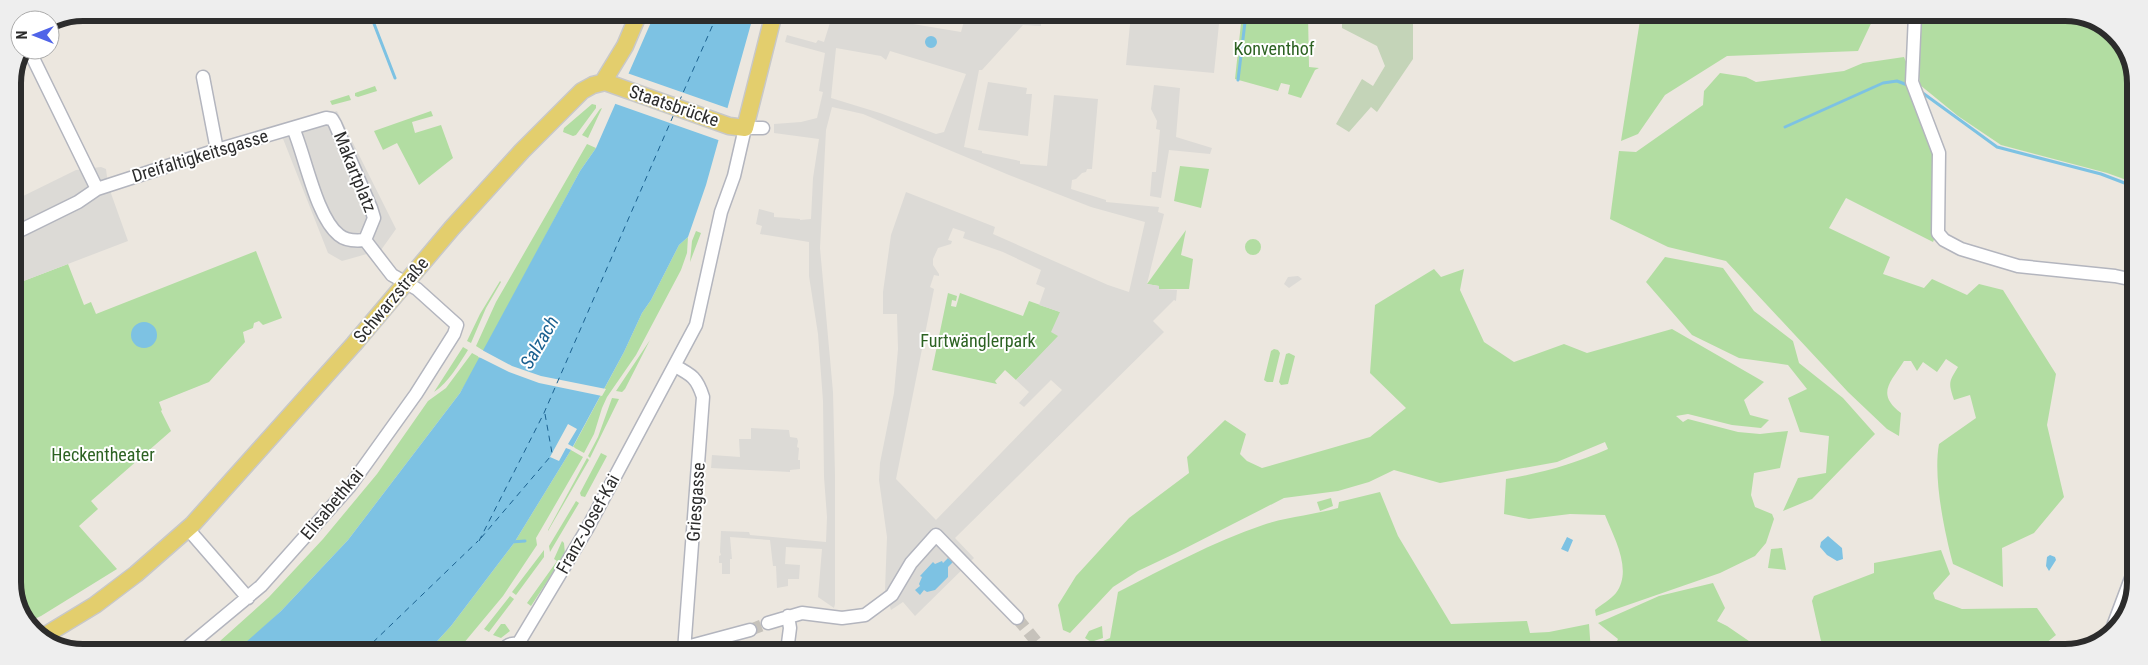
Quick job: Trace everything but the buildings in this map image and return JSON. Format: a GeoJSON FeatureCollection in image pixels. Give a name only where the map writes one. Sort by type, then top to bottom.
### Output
{"type":"FeatureCollection","features":[{"type":"Feature","properties":{"kind":"main road"},"geometry":{"type":"LineString","coordinates":[[611,84],[624,46],[635,21]]}},
{"type":"Feature","properties":{"kind":"main road"},"geometry":{"type":"LineString","coordinates":[[737,127],[771,21]]}},
{"type":"Feature","properties":{"kind":"main road","name":"Staatsbrücke"},"geometry":{"type":"LineString","coordinates":[[611,84],[737,127]]}},
{"type":"Feature","properties":{"kind":"main road","name":"Schwarzstraße"},"geometry":{"type":"LineString","coordinates":[[49,633],[95,604],[136,574],[188,529],[223,493],[354,344],[452,228],[555,117],[582,91],[611,84]]}},
{"type":"Feature","properties":{"kind":"street"},"geometry":{"type":"LineString","coordinates":[[1915,21],[1914,88],[1939,153],[1940,177],[1936,224],[1938,233],[1944,240],[1961,249],[2018,266],[2127,279]]}},
{"type":"Feature","properties":{"kind":"street"},"geometry":{"type":"LineString","coordinates":[[34,60],[103,187]]}},
{"type":"Feature","properties":{"kind":"street"},"geometry":{"type":"LineString","coordinates":[[204,77],[218,150]]}},
{"type":"Feature","properties":{"kind":"street","name":"Makartplatz"},"geometry":{"type":"LineString","coordinates":[[326,118],[332,119],[358,175],[374,218],[365,240],[356,241],[342,237],[326,220],[293,128],[326,118]]}},
{"type":"Feature","properties":{"kind":"street"},"geometry":{"type":"LineString","coordinates":[[737,127],[763,128]]}},
{"type":"Feature","properties":{"kind":"street","name":"Franz-Josef-Kai"},"geometry":{"type":"LineString","coordinates":[[523,644],[696,325],[721,212],[734,176],[737,127]]}},
{"type":"Feature","properties":{"kind":"street","name":"Dreifaltigkeitsgasse"},"geometry":{"type":"LineString","coordinates":[[21,230],[78,202],[103,187],[293,128]]}},
{"type":"Feature","properties":{"kind":"street"},"geometry":{"type":"LineString","coordinates":[[365,240],[392,276],[404,283]]}},
{"type":"Feature","properties":{"kind":"street","name":"Elisabethkai"},"geometry":{"type":"LineString","coordinates":[[191,644],[261,586],[351,485],[413,398],[454,334],[457,325],[416,289],[404,283]]}},
{"type":"Feature","properties":{"kind":"street","name":"Griesgasse"},"geometry":{"type":"LineString","coordinates":[[675,366],[691,374],[699,386],[702,397],[684,644]]}},
{"type":"Feature","properties":{"kind":"street"},"geometry":{"type":"LineString","coordinates":[[188,529],[248,598]]}},
{"type":"Feature","properties":{"kind":"street"},"geometry":{"type":"LineString","coordinates":[[768,623],[802,613],[850,618],[865,615],[888,600],[897,589],[911,563],[936,535],[1017,618]]}},
{"type":"Feature","properties":{"kind":"street"},"geometry":{"type":"LineString","coordinates":[[2117,615],[2126,591]]}},
{"type":"Feature","properties":{"kind":"street"},"geometry":{"type":"LineString","coordinates":[[785,617],[790,628],[788,644]]}},
{"type":"Feature","properties":{"kind":"street"},"geometry":{"type":"LineString","coordinates":[[698,644],[750,630]]}},
{"type":"Feature","properties":{"kind":"green space","name":"Konventhof"},"geometry":{"type":"Polygon","coordinates":[[[1241,21],[1308,21],[1309,67],[1319,68],[1315,70],[1301,98],[1288,94],[1290,85],[1281,83],[1278,91],[1235,79],[1241,21]]]}},
{"type":"Feature","properties":{"kind":"green space"},"geometry":{"type":"Polygon","coordinates":[[[1342,21],[1413,21],[1413,59],[1377,112],[1371,107],[1349,132],[1336,124],[1362,79],[1373,86],[1385,66],[1377,46],[1342,28],[1342,21]]]}},
{"type":"Feature","properties":{"kind":"green space"},"geometry":{"type":"Polygon","coordinates":[[[1640,21],[1872,21],[1858,51],[1727,56],[1665,95],[1638,134],[1621,141],[1640,21]]]}},
{"type":"Feature","properties":{"kind":"green space"},"geometry":{"type":"Polygon","coordinates":[[[1919,21],[2064,21],[2081,23],[2099,32],[2114,46],[2125,67],[2127,79],[2127,180],[2107,173],[2001,145],[1958,116],[1920,85],[1917,53],[1919,21]]]}},
{"type":"Feature","properties":{"kind":"green space"},"geometry":{"type":"Polygon","coordinates":[[[1904,57],[1946,158],[1941,222],[1933,242],[1846,198],[1829,228],[1890,257],[1883,274],[1924,288],[1932,279],[1967,295],[1979,284],[2003,290],[2056,374],[2047,425],[2064,497],[2034,533],[2002,548],[2003,587],[1953,564],[1946,536],[1938,488],[1939,444],[1976,418],[1970,395],[1954,400],[1950,382],[1958,367],[1946,359],[1937,372],[1923,362],[1917,371],[1911,361],[1904,361],[1890,382],[1887,394],[1893,406],[1901,413],[1899,436],[1887,429],[1848,392],[1726,261],[1668,247],[1610,219],[1619,151],[1636,152],[1703,105],[1704,91],[1720,73],[1746,77],[1756,82],[1844,71],[1863,63],[1904,57]]]}},
{"type":"Feature","properties":{"kind":"green space"},"geometry":{"type":"Polygon","coordinates":[[[375,86],[377,91],[358,97],[355,96],[355,93],[375,86]]]}},
{"type":"Feature","properties":{"kind":"green space"},"geometry":{"type":"Polygon","coordinates":[[[349,95],[351,100],[332,105],[330,101],[349,95]]]}},
{"type":"Feature","properties":{"kind":"green space"},"geometry":{"type":"Polygon","coordinates":[[[592,104],[596,105],[596,108],[576,135],[573,136],[563,132],[564,128],[592,104]]]}},
{"type":"Feature","properties":{"kind":"green space"},"geometry":{"type":"Polygon","coordinates":[[[602,108],[588,138],[582,135],[600,109],[602,108]]]}},
{"type":"Feature","properties":{"kind":"green space"},"geometry":{"type":"Polygon","coordinates":[[[431,111],[433,116],[412,122],[415,133],[441,125],[453,158],[419,185],[397,143],[383,150],[374,131],[431,111]]]}},
{"type":"Feature","properties":{"kind":"green space"},"geometry":{"type":"Polygon","coordinates":[[[587,144],[596,148],[580,171],[484,351],[476,346],[496,302],[587,144]]]}},
{"type":"Feature","properties":{"kind":"green space"},"geometry":{"type":"Polygon","coordinates":[[[1180,166],[1209,169],[1201,208],[1174,201],[1180,166]]]}},
{"type":"Feature","properties":{"kind":"green space"},"geometry":{"type":"Polygon","coordinates":[[[1186,230],[1181,255],[1193,259],[1189,289],[1159,289],[1159,286],[1147,284],[1186,230]]]}},
{"type":"Feature","properties":{"kind":"green space"},"geometry":{"type":"Polygon","coordinates":[[[696,231],[701,233],[690,262],[692,241],[696,231]]]}},
{"type":"Feature","properties":{"kind":"green space"},"geometry":{"type":"Polygon","coordinates":[[[688,237],[687,253],[681,270],[636,355],[607,397],[594,434],[584,453],[573,447],[679,245],[688,237]]]}},
{"type":"Feature","properties":{"kind":"green space"},"geometry":{"type":"Polygon","coordinates":[[[1253,239],[1261,247],[1253,255],[1245,247],[1253,239]]]}},
{"type":"Feature","properties":{"kind":"green space","name":"Heckentheater"},"geometry":{"type":"Polygon","coordinates":[[[256,251],[282,318],[263,325],[259,321],[254,323],[253,328],[243,332],[245,342],[209,382],[159,402],[161,411],[171,431],[91,501],[98,509],[79,526],[117,569],[34,619],[26,605],[21,586],[21,282],[68,264],[84,305],[91,302],[96,314],[256,251]]]}},
{"type":"Feature","properties":{"kind":"green space"},"geometry":{"type":"Polygon","coordinates":[[[1665,257],[1723,268],[1754,311],[1793,341],[1799,363],[1843,398],[1875,434],[1812,499],[1783,511],[1798,478],[1826,473],[1829,436],[1800,432],[1788,398],[1807,389],[1788,365],[1739,358],[1692,335],[1646,282],[1665,257]]]}},
{"type":"Feature","properties":{"kind":"green space"},"geometry":{"type":"Polygon","coordinates":[[[1434,269],[1441,277],[1464,269],[1460,290],[1484,342],[1514,362],[1564,344],[1587,353],[1672,329],[1764,382],[1744,400],[1750,415],[1769,420],[1761,428],[1732,425],[1688,414],[1676,416],[1683,422],[1688,419],[1738,432],[1760,434],[1788,431],[1780,468],[1754,473],[1751,495],[1755,507],[1772,514],[1774,519],[1766,543],[1755,556],[1720,573],[1596,616],[1595,610],[1616,593],[1621,584],[1623,574],[1617,544],[1605,515],[1570,514],[1529,519],[1504,514],[1506,479],[1570,464],[1608,449],[1605,442],[1557,462],[1440,483],[1394,470],[1369,482],[1338,491],[1284,498],[1138,571],[1113,587],[1070,633],[1063,630],[1058,605],[1076,576],[1129,518],[1189,473],[1187,457],[1225,420],[1246,434],[1240,454],[1247,461],[1262,468],[1370,437],[1406,408],[1370,373],[1375,305],[1434,269]]]}},
{"type":"Feature","properties":{"kind":"green space"},"geometry":{"type":"Polygon","coordinates":[[[500,281],[471,343],[467,341],[480,314],[500,281]]]}},
{"type":"Feature","properties":{"kind":"green space","name":"Furtwänglerpark"},"geometry":{"type":"Polygon","coordinates":[[[948,293],[957,296],[956,301],[952,300],[951,306],[956,307],[960,293],[1023,316],[1029,301],[1060,312],[1059,336],[1016,380],[1005,370],[995,381],[997,384],[932,370],[948,293]]]}},
{"type":"Feature","properties":{"kind":"green space"},"geometry":{"type":"Polygon","coordinates":[[[650,340],[625,389],[622,392],[616,391],[650,340]]]}},
{"type":"Feature","properties":{"kind":"green space"},"geometry":{"type":"Polygon","coordinates":[[[463,347],[468,350],[461,361],[449,378],[434,392],[463,347]]]}},
{"type":"Feature","properties":{"kind":"green space"},"geometry":{"type":"Polygon","coordinates":[[[1274,349],[1280,353],[1273,382],[1267,382],[1264,380],[1271,351],[1274,349]]]}},
{"type":"Feature","properties":{"kind":"green space"},"geometry":{"type":"Polygon","coordinates":[[[472,353],[481,358],[460,393],[348,540],[281,611],[251,639],[245,644],[217,644],[269,597],[323,539],[377,474],[428,401],[446,388],[472,353]]]}},
{"type":"Feature","properties":{"kind":"green space"},"geometry":{"type":"Polygon","coordinates":[[[1289,353],[1295,356],[1288,384],[1281,385],[1279,382],[1286,354],[1289,353]]]}},
{"type":"Feature","properties":{"kind":"green space"},"geometry":{"type":"Polygon","coordinates":[[[612,398],[619,399],[590,458],[588,456],[598,437],[612,398]]]}},
{"type":"Feature","properties":{"kind":"green space"},"geometry":{"type":"Polygon","coordinates":[[[571,450],[583,457],[536,538],[537,545],[503,596],[463,644],[434,644],[451,626],[514,543],[571,450]]]}},
{"type":"Feature","properties":{"kind":"green space"},"geometry":{"type":"Polygon","coordinates":[[[601,453],[607,456],[585,497],[581,496],[580,493],[601,453]]]}},
{"type":"Feature","properties":{"kind":"green space"},"geometry":{"type":"Polygon","coordinates":[[[587,458],[589,460],[548,531],[548,530],[587,458]]]}},
{"type":"Feature","properties":{"kind":"green space"},"geometry":{"type":"Polygon","coordinates":[[[1380,492],[1398,536],[1451,624],[1527,621],[1530,633],[1549,632],[1589,624],[1590,644],[1096,644],[1110,638],[1118,592],[1226,539],[1272,522],[1338,508],[1339,502],[1380,492]]]}},
{"type":"Feature","properties":{"kind":"green space"},"geometry":{"type":"Polygon","coordinates":[[[1331,498],[1333,506],[1320,511],[1317,502],[1331,498]]]}},
{"type":"Feature","properties":{"kind":"green space"},"geometry":{"type":"Polygon","coordinates":[[[576,501],[579,503],[550,552],[549,546],[576,501]]]}},
{"type":"Feature","properties":{"kind":"green space"},"geometry":{"type":"Polygon","coordinates":[[[562,541],[565,554],[531,606],[527,603],[557,561],[554,559],[562,541]]]}},
{"type":"Feature","properties":{"kind":"green space"},"geometry":{"type":"Polygon","coordinates":[[[1782,548],[1786,570],[1768,568],[1771,549],[1782,548]]]}},
{"type":"Feature","properties":{"kind":"green space"},"geometry":{"type":"Polygon","coordinates":[[[544,550],[544,557],[516,595],[512,592],[544,550]]]}},
{"type":"Feature","properties":{"kind":"green space"},"geometry":{"type":"Polygon","coordinates":[[[1941,550],[1950,574],[1933,593],[1935,599],[1962,609],[2037,608],[2056,635],[2045,644],[1804,644],[1821,641],[1812,601],[1814,596],[1874,573],[1874,563],[1941,550]]]}},
{"type":"Feature","properties":{"kind":"green space"},"geometry":{"type":"Polygon","coordinates":[[[1713,583],[1725,608],[1717,621],[1753,644],[1616,644],[1618,639],[1598,623],[1659,596],[1713,583]]]}},
{"type":"Feature","properties":{"kind":"green space"},"geometry":{"type":"Polygon","coordinates":[[[510,596],[514,599],[489,632],[484,629],[510,596]]]}},
{"type":"Feature","properties":{"kind":"green space"},"geometry":{"type":"Polygon","coordinates":[[[501,624],[505,624],[510,631],[501,638],[493,635],[501,624]]]}},
{"type":"Feature","properties":{"kind":"green space"},"geometry":{"type":"Polygon","coordinates":[[[1102,626],[1103,638],[1091,642],[1085,638],[1089,631],[1102,626]]]}},
{"type":"Feature","properties":{"kind":"shaded area"},"geometry":{"type":"Polygon","coordinates":[[[831,21],[895,21],[961,32],[964,21],[1041,21],[1041,26],[1023,25],[982,70],[979,70],[964,147],[1020,161],[1020,164],[1047,166],[1054,95],[1098,99],[1092,169],[1087,169],[1086,172],[1072,180],[1071,189],[1106,200],[1106,202],[1159,207],[1158,212],[1164,214],[1147,284],[1159,286],[1159,289],[1177,290],[1176,301],[1174,300],[1153,321],[1164,332],[955,538],[974,558],[915,616],[903,602],[891,610],[885,590],[887,537],[879,480],[880,463],[894,393],[898,349],[897,314],[883,314],[883,292],[891,235],[906,192],[995,227],[993,234],[1108,285],[1129,292],[1145,222],[1091,207],[863,114],[832,107],[826,130],[820,248],[833,392],[835,475],[834,608],[818,597],[822,549],[786,547],[785,564],[800,565],[799,579],[788,579],[788,586],[777,588],[776,566],[773,566],[770,540],[730,537],[732,559],[730,559],[730,574],[722,574],[722,563],[719,563],[721,531],[749,532],[750,535],[826,542],[827,517],[824,477],[823,401],[818,334],[809,276],[809,242],[760,234],[762,226],[756,224],[759,209],[774,213],[774,217],[800,220],[811,219],[813,178],[819,139],[774,133],[774,124],[801,122],[817,118],[823,92],[819,91],[825,53],[785,42],[787,35],[816,43],[818,40],[824,42],[831,21]],[[836,48],[831,98],[880,113],[936,134],[944,132],[966,74],[890,51],[886,60],[881,56],[836,48]],[[953,228],[948,240],[952,241],[951,244],[938,248],[933,259],[933,265],[939,276],[934,275],[930,287],[934,289],[896,479],[936,520],[1062,390],[1051,380],[1024,407],[1019,403],[1029,392],[1016,380],[1058,336],[1051,332],[1060,312],[1039,305],[1045,288],[1036,284],[1041,270],[1003,252],[963,238],[965,232],[953,228]]]}},
{"type":"Feature","properties":{"kind":"shaded area"},"geometry":{"type":"Polygon","coordinates":[[[1130,21],[1219,21],[1214,73],[1126,65],[1130,21]]]}},
{"type":"Feature","properties":{"kind":"shaded area"},"geometry":{"type":"Polygon","coordinates":[[[988,82],[1027,88],[1026,94],[1032,94],[1028,136],[978,130],[988,82]]]}},
{"type":"Feature","properties":{"kind":"shaded area"},"geometry":{"type":"Polygon","coordinates":[[[1154,85],[1180,88],[1176,137],[1212,148],[1210,154],[1169,150],[1161,198],[1150,196],[1152,172],[1156,172],[1160,130],[1156,129],[1157,121],[1151,109],[1154,85]]]}},
{"type":"Feature","properties":{"kind":"shaded area"},"geometry":{"type":"Polygon","coordinates":[[[337,111],[396,229],[381,250],[342,261],[328,253],[278,126],[337,111]]]}},
{"type":"Feature","properties":{"kind":"shaded area"},"geometry":{"type":"Polygon","coordinates":[[[101,167],[106,169],[108,185],[128,241],[21,282],[21,197],[76,170],[101,167]]]}},
{"type":"Feature","properties":{"kind":"shaded area"},"geometry":{"type":"Polygon","coordinates":[[[1298,276],[1302,279],[1289,288],[1284,284],[1288,277],[1298,276]]]}},
{"type":"Feature","properties":{"kind":"shaded area"},"geometry":{"type":"Polygon","coordinates":[[[751,428],[789,430],[790,437],[797,438],[798,441],[800,469],[790,470],[790,472],[711,468],[712,455],[740,457],[739,439],[751,439],[751,428]]]}},
{"type":"Feature","properties":{"kind":"water","name":"Salzach"},"geometry":{"type":"Polygon","coordinates":[[[652,21],[752,21],[706,185],[688,237],[679,245],[571,450],[514,543],[451,626],[434,644],[244,644],[281,611],[348,540],[460,393],[580,171],[596,148],[652,21]]]}},
{"type":"Feature","properties":{"kind":"water"},"geometry":{"type":"Polygon","coordinates":[[[929,36],[933,36],[937,42],[933,48],[929,48],[925,44],[925,40],[929,36]]]}},
{"type":"Feature","properties":{"kind":"water"},"geometry":{"type":"Polygon","coordinates":[[[144,322],[153,326],[157,335],[153,344],[144,348],[135,344],[131,335],[135,326],[144,322]]]}},
{"type":"Feature","properties":{"kind":"water"},"geometry":{"type":"Polygon","coordinates":[[[1828,536],[1842,548],[1843,559],[1837,561],[1827,555],[1820,547],[1821,542],[1828,536]]]}},
{"type":"Feature","properties":{"kind":"water"},"geometry":{"type":"Polygon","coordinates":[[[1567,537],[1573,540],[1568,552],[1561,549],[1567,537]]]}},
{"type":"Feature","properties":{"kind":"water"},"geometry":{"type":"Polygon","coordinates":[[[2050,555],[2055,557],[2056,560],[2049,571],[2046,566],[2047,557],[2050,555]]]}},
{"type":"Feature","properties":{"kind":"water"},"geometry":{"type":"Polygon","coordinates":[[[948,558],[953,562],[948,567],[948,577],[935,590],[927,592],[924,590],[920,595],[915,590],[920,586],[922,577],[920,576],[933,562],[935,564],[942,561],[943,563],[948,558]]]}},
{"type":"Feature","properties":{"kind":"pier"},"geometry":{"type":"Polygon","coordinates":[[[627,73],[730,109],[721,141],[613,103],[627,73]]]}},
{"type":"Feature","properties":{"kind":"pier"},"geometry":{"type":"Polygon","coordinates":[[[482,350],[512,366],[541,376],[606,389],[602,396],[539,383],[509,372],[478,357],[482,350]]]}},
{"type":"Feature","properties":{"kind":"pier"},"geometry":{"type":"Polygon","coordinates":[[[568,424],[577,429],[568,444],[575,448],[574,451],[566,448],[559,461],[550,457],[568,424]]]}},
{"type":"Feature","properties":{"kind":"waterway"},"geometry":{"type":"LineString","coordinates":[[373,21],[395,78]]}},
{"type":"Feature","properties":{"kind":"waterway"},"geometry":{"type":"LineString","coordinates":[[1238,80],[1245,21]]}},
{"type":"Feature","properties":{"kind":"waterway"},"geometry":{"type":"LineString","coordinates":[[1785,127],[1883,83],[1897,81],[1910,86]]}},
{"type":"Feature","properties":{"kind":"waterway"},"geometry":{"type":"LineString","coordinates":[[1920,91],[1997,147],[2101,174],[2127,184]]}},
{"type":"Feature","properties":{"kind":"waterway"},"geometry":{"type":"LineString","coordinates":[[511,542],[525,541]]}},
{"type":"Feature","properties":{"kind":"ferry route"},"geometry":{"type":"LineString","coordinates":[[679,102],[714,21]]}},
{"type":"Feature","properties":{"kind":"ferry route"},"geometry":{"type":"LineString","coordinates":[[479,541],[544,413],[674,114]]}},
{"type":"Feature","properties":{"kind":"ferry route"},"geometry":{"type":"LineString","coordinates":[[545,414],[552,453]]}},
{"type":"Feature","properties":{"kind":"ferry route"},"geometry":{"type":"LineString","coordinates":[[481,538],[550,457]]}},
{"type":"Feature","properties":{"kind":"ferry route"},"geometry":{"type":"LineString","coordinates":[[371,644],[478,541]]}},
{"type":"Feature","properties":{"kind":"tunnel"},"geometry":{"type":"LineString","coordinates":[[1017,618],[1038,644]]}},
{"type":"Feature","properties":{"kind":"tunnel"},"geometry":{"type":"LineString","coordinates":[[750,630],[768,623]]}}]}
